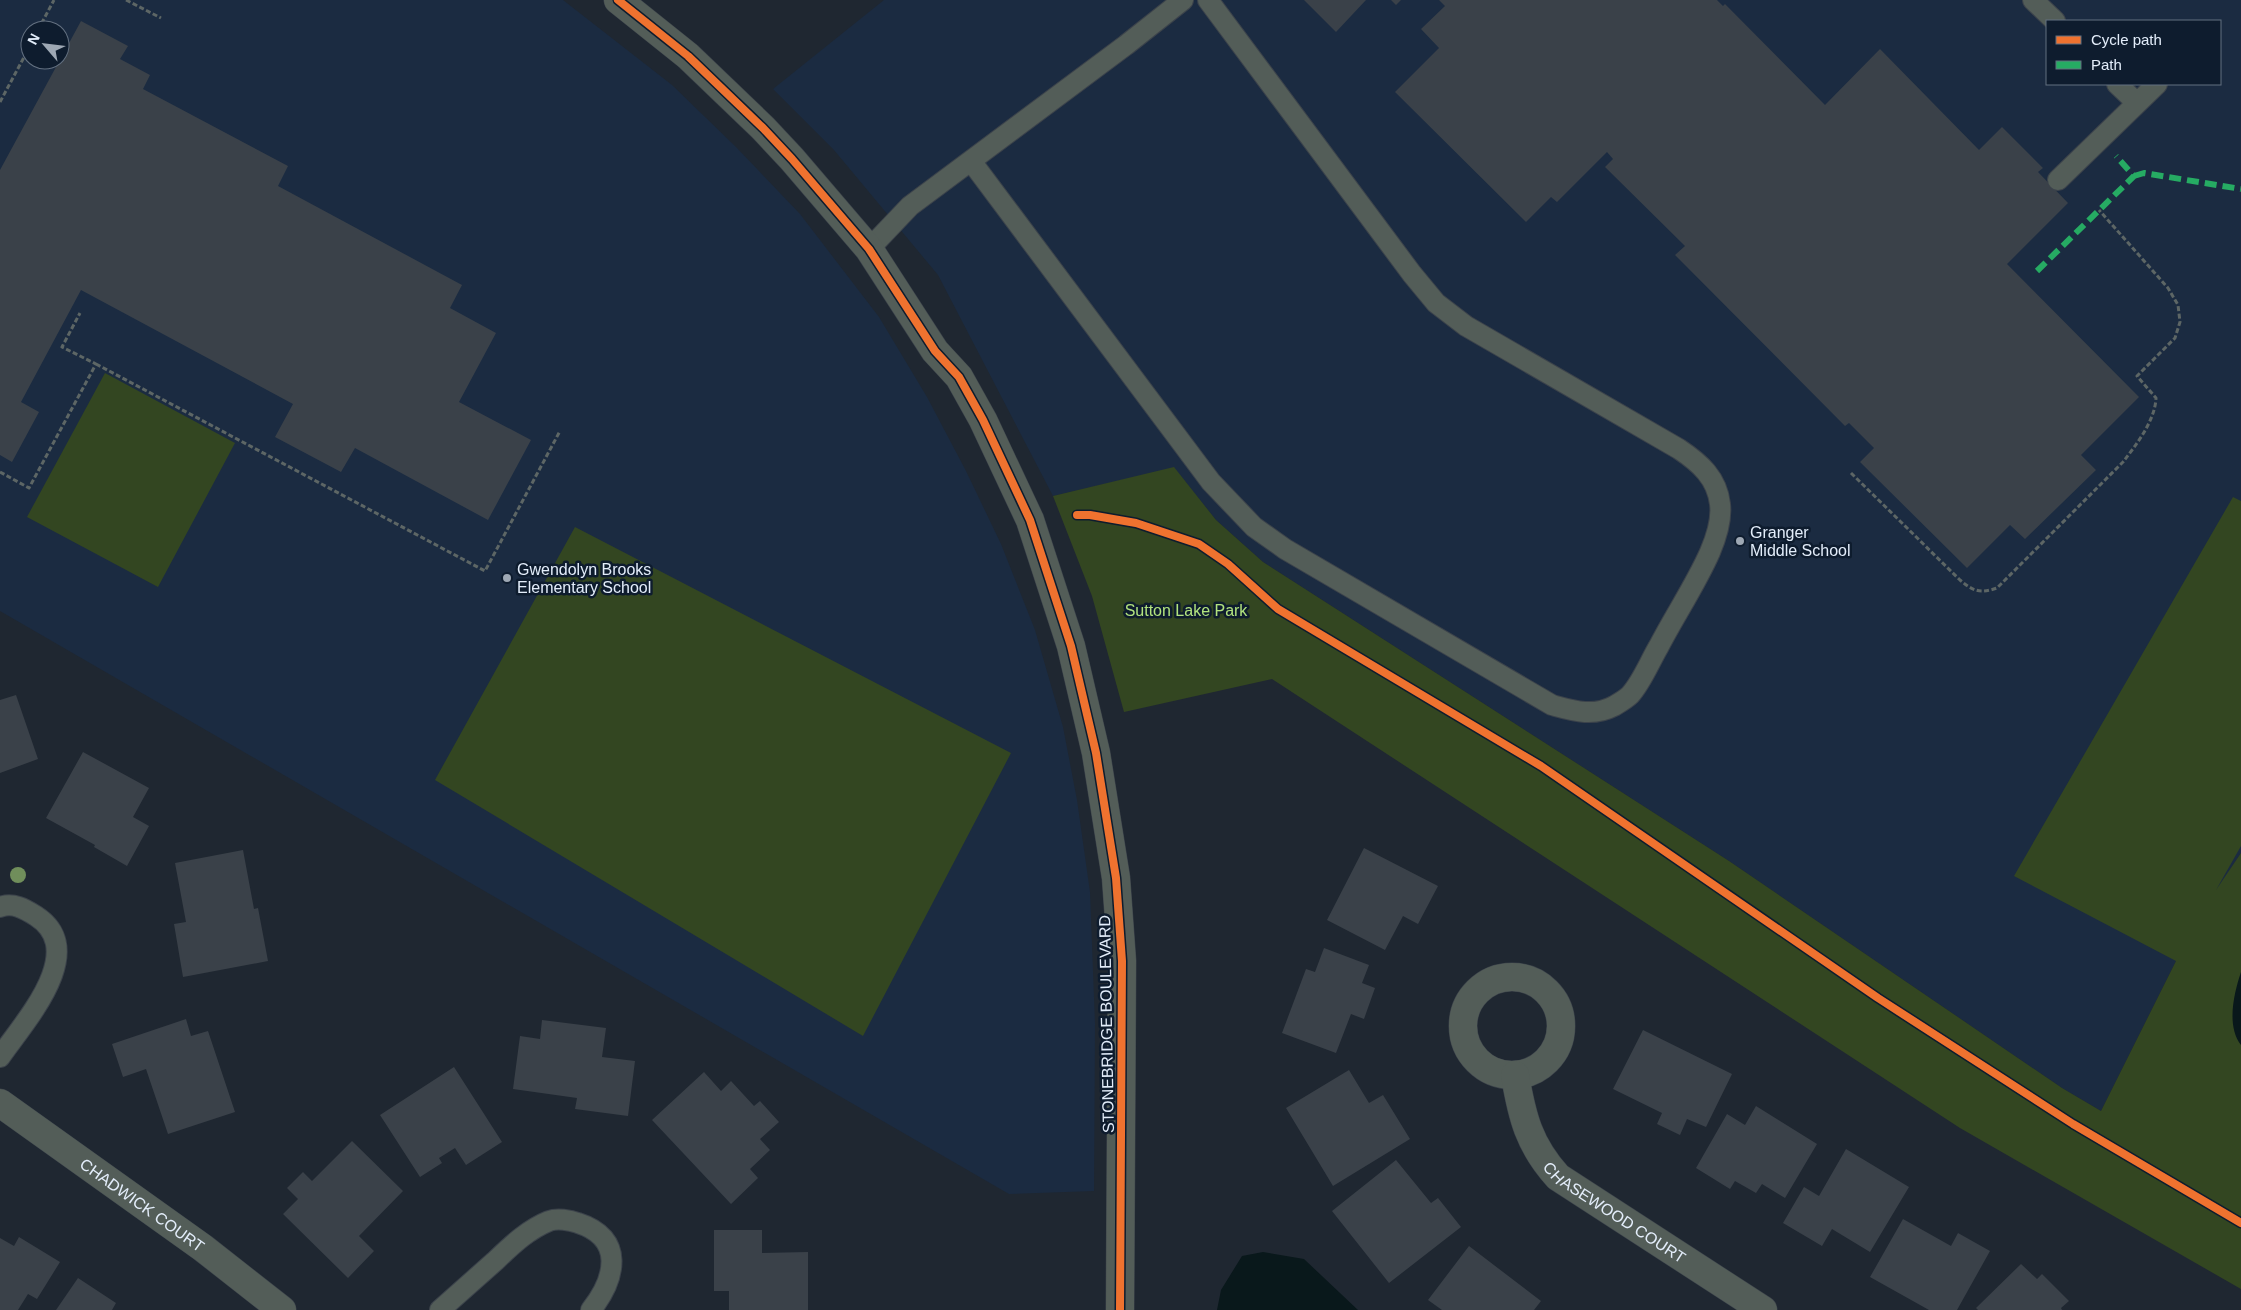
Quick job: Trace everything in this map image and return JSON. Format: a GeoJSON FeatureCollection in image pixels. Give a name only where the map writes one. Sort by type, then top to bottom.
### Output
{"type":"FeatureCollection","features":[{"type":"Feature","properties":{"kind":"street","name":"STONEBRIDGE BOULEVARD"},"geometry":{"type":"LineString","coordinates":[[618,0],[688,56],[763,128],[869,249],[935,351],[959,377],[983,420],[1030,520],[1073,655],[1105,801],[1116,878],[1122,961],[1120,1310]]}},
{"type":"Feature","properties":{"kind":"street","name":"CHASEWOOD COURT"},"geometry":{"type":"LineString","coordinates":[[1515,1075],[1521,1112],[1531,1138],[1543,1160],[1558,1176],[1763,1310]]}},
{"type":"Feature","properties":{"kind":"street","name":"CHADWICK COURT"},"geometry":{"type":"LineString","coordinates":[[0,1103],[203,1248],[282,1310]]}},
{"type":"Feature","properties":{"kind":"lane"},"geometry":{"type":"LineString","coordinates":[[869,249],[910,206],[1183,0]]}},
{"type":"Feature","properties":{"kind":"lane"},"geometry":{"type":"LineString","coordinates":[[971,161],[1210,482],[1254,527],[1315,567],[1552,705],[1579,713],[1599,712],[1614,706],[1630,694],[1634,688],[1709,553],[1718,529],[1721,506],[1717,490],[1710,475],[1679,449],[1466,326],[1436,303],[1412,274],[1208,0]]}},
{"type":"Feature","properties":{"kind":"lane"},"geometry":{"type":"LineString","coordinates":[[2033,0],[2054,20]]}},
{"type":"Feature","properties":{"kind":"lane"},"geometry":{"type":"LineString","coordinates":[[2119,85],[2137,103]]}},
{"type":"Feature","properties":{"kind":"lane"},"geometry":{"type":"LineString","coordinates":[[2058,180],[2156,85]]}},
{"type":"Feature","properties":{"kind":"lane"},"geometry":{"type":"LineString","coordinates":[[0,907],[5,905],[23,908],[41,919],[54,934],[57,956],[53,976],[42,996],[0,1057]]}},
{"type":"Feature","properties":{"kind":"lane"},"geometry":{"type":"LineString","coordinates":[[440,1310],[526,1233],[550,1220],[570,1220],[595,1228],[610,1247],[613,1269],[603,1295],[591,1310]]}},
{"type":"Feature","properties":{"kind":"path"},"geometry":{"type":"LineString","coordinates":[[43,20],[54,0]]}},
{"type":"Feature","properties":{"kind":"path"},"geometry":{"type":"LineString","coordinates":[[126,0],[161,18]]}},
{"type":"Feature","properties":{"kind":"path"},"geometry":{"type":"LineString","coordinates":[[0,102],[20,65]]}},
{"type":"Feature","properties":{"kind":"path"},"geometry":{"type":"LineString","coordinates":[[1851,473],[1960,580],[1972,590],[1984,593],[1997,588],[2123,462],[2136,444],[2156,407],[2156,398],[2137,376],[2175,338],[2180,322],[2178,305],[2168,288],[2100,210]]}},
{"type":"Feature","properties":{"kind":"path"},"geometry":{"type":"LineString","coordinates":[[80,313],[62,346],[485,571],[560,431]]}},
{"type":"Feature","properties":{"kind":"path"},"geometry":{"type":"LineString","coordinates":[[0,472],[29,488],[96,364]]}},
{"type":"Feature","properties":{"kind":"shaded area","name":"Gwendolyn Brooks Elementary School"},"geometry":{"type":"Polygon","coordinates":[[[0,0],[563,0],[672,85],[736,147],[800,214],[879,317],[927,397],[966,471],[1001,544],[1035,630],[1063,727],[1077,800],[1090,892],[1095,1024],[1094,1191],[1009,1194],[0,611],[0,0]]]}},
{"type":"Feature","properties":{"kind":"shaded area","name":"Granger Middle School"},"geometry":{"type":"Polygon","coordinates":[[[884,0],[2241,0],[2241,853],[2194,925],[2101,1111],[2062,1088],[1729,861],[1263,562],[1216,520],[1174,468],[1053,496],[938,275],[834,150],[773,89],[884,0]]]}},
{"type":"Feature","properties":{"kind":"shaded area"},"geometry":{"type":"Polygon","coordinates":[[[2241,972],[2241,1045],[2234,1029],[2233,1009],[2241,972]]]}},
{"type":"Feature","properties":{"kind":"shaded area"},"geometry":{"type":"Polygon","coordinates":[[[1263,1252],[1304,1259],[1358,1310],[1217,1310],[1221,1290],[1242,1256],[1263,1252]]]}},
{"type":"Feature","properties":{"kind":"green space"},"geometry":{"type":"Polygon","coordinates":[[[105,373],[235,443],[158,587],[27,517],[105,373]]]}},
{"type":"Feature","properties":{"kind":"green space","name":"Sutton Lake Park"},"geometry":{"type":"Polygon","coordinates":[[[1174,467],[1216,520],[1263,562],[1729,861],[2062,1088],[2101,1111],[2176,961],[2014,876],[2233,497],[2241,501],[2241,846],[2216,890],[2241,853],[2241,1289],[1960,1128],[1272,679],[1124,712],[1092,596],[1053,496],[1174,467]]]}},
{"type":"Feature","properties":{"kind":"green space"},"geometry":{"type":"Polygon","coordinates":[[[575,527],[1011,753],[863,1036],[435,780],[575,527]]]}},
{"type":"Feature","properties":{"kind":"building"},"geometry":{"type":"Polygon","coordinates":[[[1304,0],[1366,0],[1336,32],[1304,0]]]}},
{"type":"Feature","properties":{"kind":"building"},"geometry":{"type":"Polygon","coordinates":[[[1391,0],[1401,0],[1396,5],[1391,0]]]}},
{"type":"Feature","properties":{"kind":"building"},"geometry":{"type":"Polygon","coordinates":[[[1439,0],[1717,0],[1723,6],[1725,4],[1825,105],[1880,49],[1979,150],[2002,127],[2043,168],[2038,172],[2068,203],[2007,264],[2139,397],[2081,455],[2096,470],[2025,539],[2010,525],[1967,568],[1860,462],[1874,448],[1849,423],[1845,426],[1675,255],[1685,246],[1605,167],[1613,159],[1607,152],[1557,202],[1551,197],[1526,222],[1395,92],[1439,48],[1421,29],[1445,6],[1439,0]]]}},
{"type":"Feature","properties":{"kind":"building"},"geometry":{"type":"Polygon","coordinates":[[[81,21],[128,46],[120,59],[150,75],[143,89],[288,166],[278,186],[462,285],[450,308],[496,333],[459,402],[531,440],[488,520],[355,448],[341,472],[275,437],[293,404],[81,290],[21,402],[39,412],[12,462],[0,455],[0,170],[54,70],[70,70],[70,41],[81,21]]]}},
{"type":"Feature","properties":{"kind":"building"},"geometry":{"type":"Polygon","coordinates":[[[16,695],[38,759],[0,773],[0,700],[16,695]]]}},
{"type":"Feature","properties":{"kind":"building"},"geometry":{"type":"Polygon","coordinates":[[[83,752],[149,788],[133,817],[149,826],[127,866],[94,847],[95,845],[46,818],[83,752]]]}},
{"type":"Feature","properties":{"kind":"building"},"geometry":{"type":"Polygon","coordinates":[[[1364,848],[1438,886],[1418,924],[1403,916],[1385,950],[1327,920],[1364,848]]]}},
{"type":"Feature","properties":{"kind":"building"},"geometry":{"type":"Polygon","coordinates":[[[243,850],[254,909],[258,908],[268,961],[183,977],[174,924],[186,922],[175,863],[243,850]]]}},
{"type":"Feature","properties":{"kind":"building"},"geometry":{"type":"Polygon","coordinates":[[[1324,948],[1369,965],[1362,983],[1375,988],[1364,1019],[1351,1014],[1336,1053],[1282,1033],[1306,969],[1315,972],[1324,948]]]}},
{"type":"Feature","properties":{"kind":"building"},"geometry":{"type":"Polygon","coordinates":[[[186,1019],[191,1036],[208,1031],[235,1112],[168,1134],[146,1069],[123,1077],[112,1044],[186,1019]]]}},
{"type":"Feature","properties":{"kind":"building"},"geometry":{"type":"Polygon","coordinates":[[[542,1020],[606,1028],[602,1057],[635,1061],[628,1116],[575,1109],[577,1098],[513,1089],[520,1036],[540,1039],[542,1020]]]}},
{"type":"Feature","properties":{"kind":"building"},"geometry":{"type":"Polygon","coordinates":[[[1643,1030],[1732,1074],[1706,1127],[1687,1119],[1680,1135],[1657,1124],[1662,1113],[1613,1089],[1643,1030]]]}},
{"type":"Feature","properties":{"kind":"building"},"geometry":{"type":"Polygon","coordinates":[[[454,1067],[502,1142],[466,1165],[455,1148],[439,1158],[442,1163],[420,1177],[380,1115],[454,1067]]]}},
{"type":"Feature","properties":{"kind":"building"},"geometry":{"type":"Polygon","coordinates":[[[1349,1070],[1369,1103],[1383,1095],[1410,1139],[1333,1186],[1286,1108],[1349,1070]]]}},
{"type":"Feature","properties":{"kind":"building"},"geometry":{"type":"Polygon","coordinates":[[[704,1072],[721,1091],[731,1081],[754,1106],[760,1101],[779,1122],[760,1139],[770,1150],[750,1169],[758,1178],[731,1204],[652,1120],[704,1072]]]}},
{"type":"Feature","properties":{"kind":"building"},"geometry":{"type":"Polygon","coordinates":[[[1756,1106],[1817,1144],[1785,1198],[1762,1184],[1756,1193],[1735,1181],[1730,1189],[1696,1168],[1727,1114],[1745,1125],[1756,1106]]]}},
{"type":"Feature","properties":{"kind":"building"},"geometry":{"type":"Polygon","coordinates":[[[352,1141],[403,1191],[359,1236],[374,1251],[348,1278],[283,1214],[298,1199],[287,1188],[303,1172],[312,1181],[352,1141]]]}},
{"type":"Feature","properties":{"kind":"building"},"geometry":{"type":"Polygon","coordinates":[[[1846,1149],[1909,1187],[1870,1252],[1832,1229],[1822,1246],[1783,1223],[1804,1187],[1819,1196],[1846,1149]]]}},
{"type":"Feature","properties":{"kind":"building"},"geometry":{"type":"Polygon","coordinates":[[[1396,1160],[1431,1203],[1438,1198],[1461,1227],[1389,1283],[1332,1211],[1396,1160]]]}},
{"type":"Feature","properties":{"kind":"building"},"geometry":{"type":"Polygon","coordinates":[[[1903,1219],[1951,1246],[1958,1233],[1990,1251],[1957,1310],[1929,1310],[1870,1277],[1903,1219]]]}},
{"type":"Feature","properties":{"kind":"building"},"geometry":{"type":"Polygon","coordinates":[[[714,1230],[762,1230],[762,1253],[808,1252],[808,1310],[729,1310],[729,1291],[714,1291],[714,1230]]]}},
{"type":"Feature","properties":{"kind":"building"},"geometry":{"type":"Polygon","coordinates":[[[19,1237],[60,1262],[37,1299],[28,1294],[18,1310],[0,1310],[0,1238],[14,1246],[19,1237]]]}},
{"type":"Feature","properties":{"kind":"building"},"geometry":{"type":"Polygon","coordinates":[[[1469,1246],[1541,1301],[1534,1310],[1442,1310],[1428,1300],[1469,1246]]]}},
{"type":"Feature","properties":{"kind":"building"},"geometry":{"type":"Polygon","coordinates":[[[2021,1264],[2037,1279],[2042,1274],[2069,1301],[2061,1308],[2062,1310],[1978,1310],[1976,1308],[2021,1264]]]}},
{"type":"Feature","properties":{"kind":"building"},"geometry":{"type":"Polygon","coordinates":[[[78,1278],[116,1303],[112,1310],[56,1310],[78,1278]]]}},
{"type":"Feature","properties":{"kind":"marked path"},"geometry":{"type":"LineString","coordinates":[[2037,271],[2134,176],[2116,156]]}},
{"type":"Feature","properties":{"kind":"marked path"},"geometry":{"type":"LineString","coordinates":[[2134,176],[2144,173],[2241,189]]}},
{"type":"Feature","properties":{"kind":"cycle path"},"geometry":{"type":"LineString","coordinates":[[618,0],[688,56],[763,128],[869,249],[935,351],[959,377],[983,420],[1030,520],[1071,646],[1096,753],[1116,878],[1122,961],[1120,1310]]}},
{"type":"Feature","properties":{"kind":"cycle path"},"geometry":{"type":"LineString","coordinates":[[1077,515],[1090,515],[1136,523],[1199,544],[1228,564],[1278,609],[1541,766],[1878,998],[2073,1124],[2241,1223]]}},
{"type":"Feature","properties":{"kind":"place","name":"Granger Middle School"},"geometry":{"type":"Point","coordinates":[1740,541]}},
{"type":"Feature","properties":{"kind":"place","name":"Gwendolyn Brooks Elementary School"},"geometry":{"type":"Point","coordinates":[507,578]}}]}
